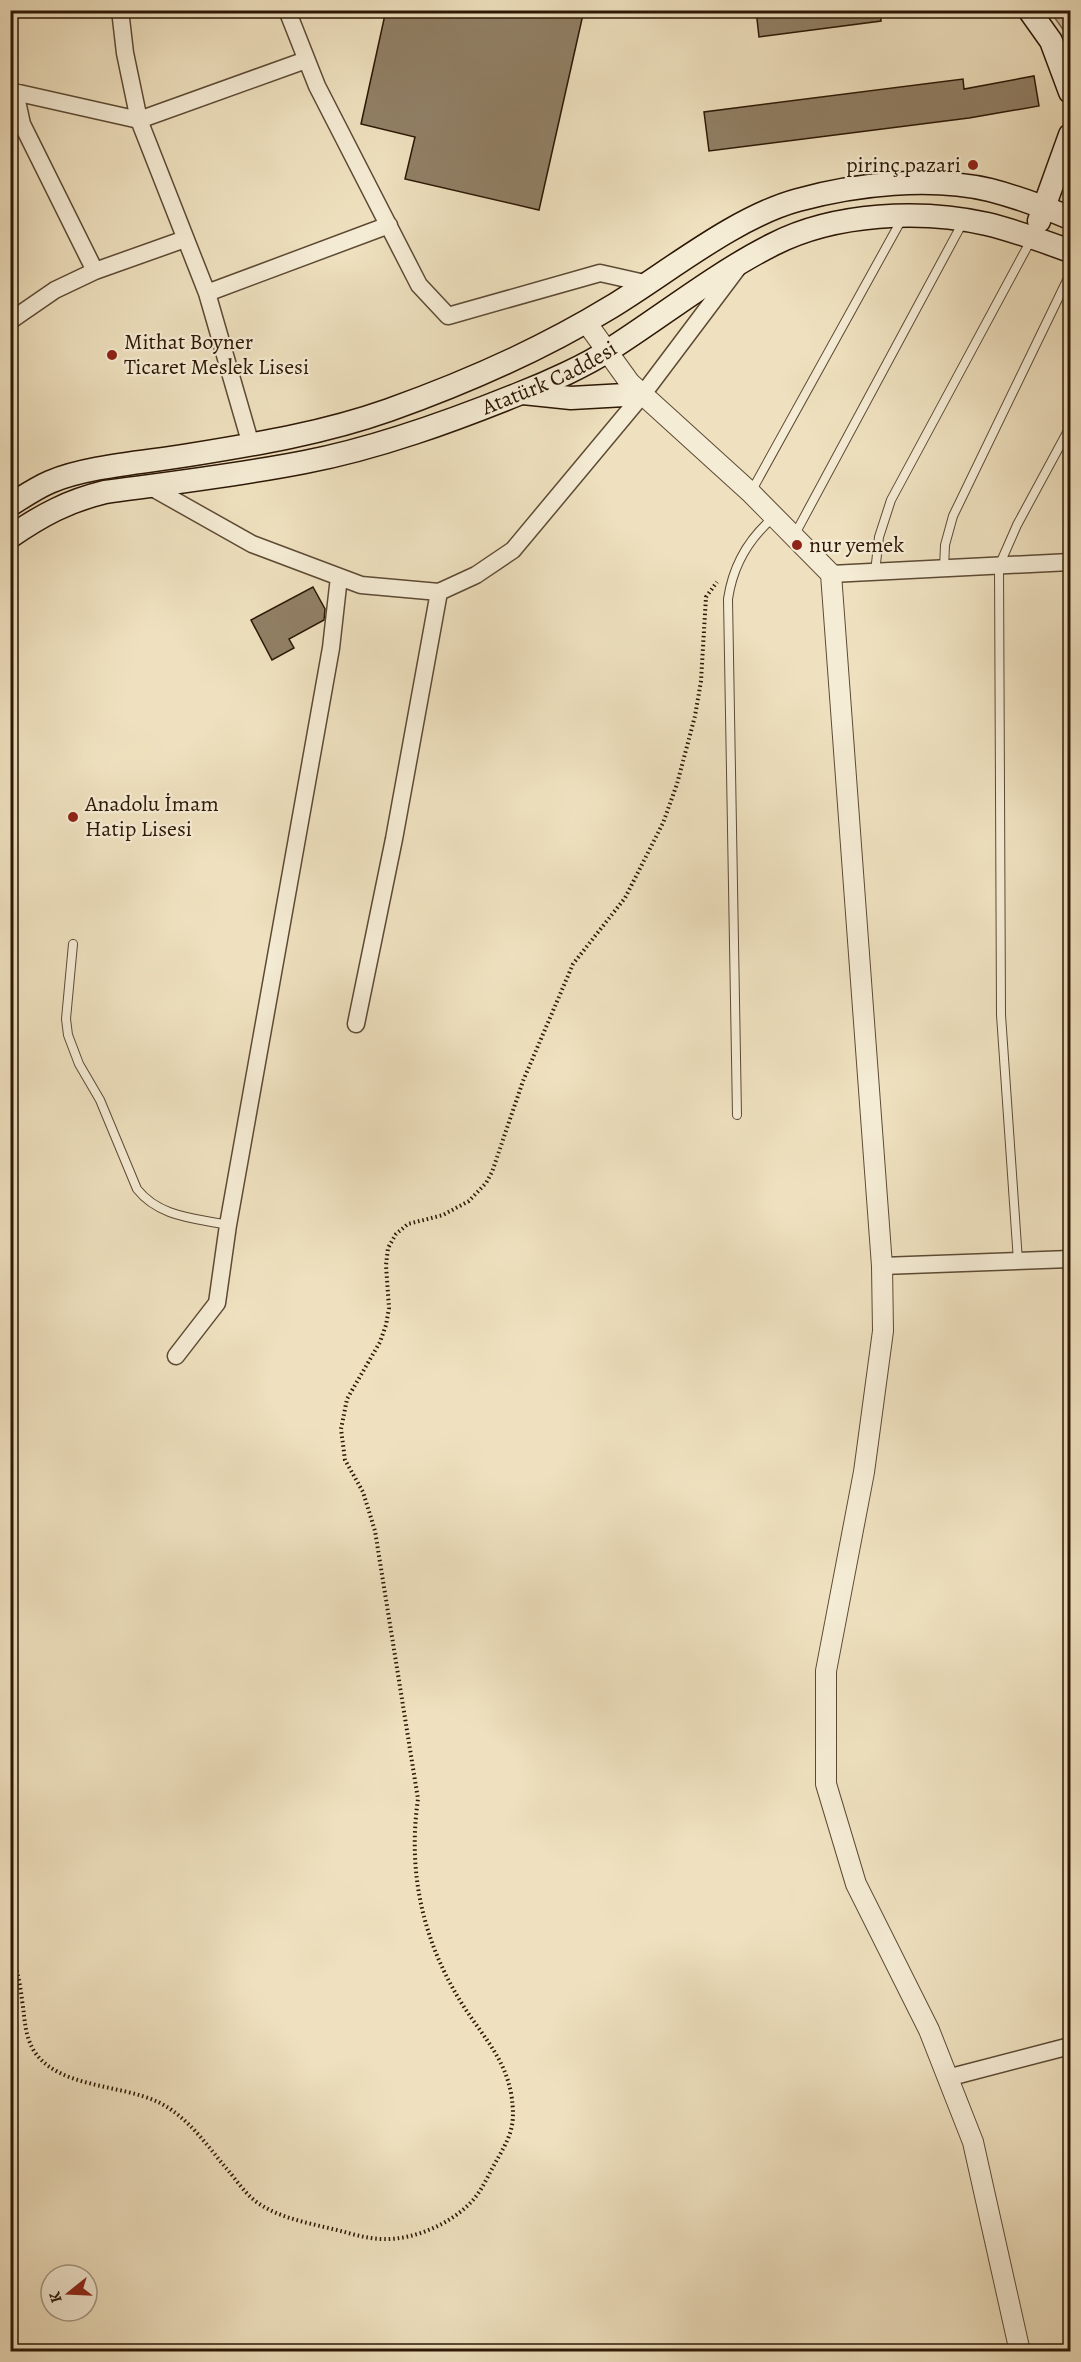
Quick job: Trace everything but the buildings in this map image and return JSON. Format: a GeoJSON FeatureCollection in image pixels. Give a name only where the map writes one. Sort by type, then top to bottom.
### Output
{"type":"FeatureCollection","features":[{"type":"Feature","properties":{"kind":"main road"},"geometry":{"type":"LineString","coordinates":[[1029,10],[1051,41],[1071,92]]}},
{"type":"Feature","properties":{"kind":"main road"},"geometry":{"type":"LineString","coordinates":[[1032,237],[1071,135]]}},
{"type":"Feature","properties":{"kind":"main road","name":"Atatürk Caddesi"},"geometry":{"type":"LineString","coordinates":[[10,505],[32,491],[67,476],[251,445],[317,431],[389,410],[510,360],[586,322],[649,284],[727,232],[761,213],[796,200],[845,189],[892,184],[937,184],[988,190],[1045,207],[1071,218]]}},
{"type":"Feature","properties":{"kind":"main road","name":"Atatürk Caddesi"},"geometry":{"type":"LineString","coordinates":[[10,537],[54,509],[77,499],[105,492],[305,462],[352,452],[523,393],[607,352],[742,262],[774,244],[824,225],[863,218],[904,216],[964,220],[1032,237],[1071,251]]}},
{"type":"Feature","properties":{"kind":"main road"},"geometry":{"type":"LineString","coordinates":[[523,393],[571,398],[643,394]]}},
{"type":"Feature","properties":{"kind":"street"},"geometry":{"type":"LineString","coordinates":[[120,10],[125,53],[139,120],[207,293],[251,445]]}},
{"type":"Feature","properties":{"kind":"street"},"geometry":{"type":"LineString","coordinates":[[287,10],[316,86],[419,285],[448,316],[600,273],[649,284]]}},
{"type":"Feature","properties":{"kind":"street"},"geometry":{"type":"LineString","coordinates":[[95,271],[22,124],[13,91],[139,120],[306,60]]}},
{"type":"Feature","properties":{"kind":"street"},"geometry":{"type":"LineString","coordinates":[[207,293],[389,225]]}},
{"type":"Feature","properties":{"kind":"street"},"geometry":{"type":"LineString","coordinates":[[10,321],[55,290],[95,271],[186,239]]}},
{"type":"Feature","properties":{"kind":"street"},"geometry":{"type":"LineString","coordinates":[[149,486],[252,544],[360,585],[439,592],[476,575],[513,550],[643,394],[742,262]]}},
{"type":"Feature","properties":{"kind":"street"},"geometry":{"type":"LineString","coordinates":[[586,322],[630,383],[750,492],[831,574],[882,1266],[883,1331],[864,1472],[826,1671],[826,1784],[856,1884],[928,2030],[973,2142],[1020,2352]]}},
{"type":"Feature","properties":{"kind":"street"},"geometry":{"type":"LineString","coordinates":[[831,574],[1071,561]]}},
{"type":"Feature","properties":{"kind":"street"},"geometry":{"type":"LineString","coordinates":[[176,1356],[217,1303],[228,1225],[331,648],[339,577]]}},
{"type":"Feature","properties":{"kind":"street"},"geometry":{"type":"LineString","coordinates":[[356,1024],[394,839],[439,592]]}},
{"type":"Feature","properties":{"kind":"street"},"geometry":{"type":"LineString","coordinates":[[882,1266],[1071,1259]]}},
{"type":"Feature","properties":{"kind":"street"},"geometry":{"type":"LineString","coordinates":[[947,2078],[1071,2046]]}},
{"type":"Feature","properties":{"kind":"lane"},"geometry":{"type":"LineString","coordinates":[[750,492],[904,216]]}},
{"type":"Feature","properties":{"kind":"lane"},"geometry":{"type":"LineString","coordinates":[[794,536],[964,220]]}},
{"type":"Feature","properties":{"kind":"lane"},"geometry":{"type":"LineString","coordinates":[[875,572],[879,537],[891,500],[1032,237]]}},
{"type":"Feature","properties":{"kind":"lane"},"geometry":{"type":"LineString","coordinates":[[944,568],[945,545],[953,516],[1071,274]]}},
{"type":"Feature","properties":{"kind":"lane"},"geometry":{"type":"LineString","coordinates":[[1018,1261],[1001,1015],[999,566],[1017,525],[1071,427]]}},
{"type":"Feature","properties":{"kind":"lane"},"geometry":{"type":"LineString","coordinates":[[737,1116],[728,599],[733,573],[748,544],[774,517]]}},
{"type":"Feature","properties":{"kind":"lane"},"geometry":{"type":"LineString","coordinates":[[73,944],[66,1019],[68,1035],[79,1065],[100,1100],[137,1189],[143,1198],[160,1210],[228,1225]]}},
{"type":"Feature","properties":{"kind":"path"},"geometry":{"type":"LineString","coordinates":[[10,1948],[19,1980],[24,2024],[28,2038],[42,2060],[57,2073],[144,2096],[172,2110],[197,2133],[253,2199],[283,2215],[367,2238],[387,2239],[421,2232],[452,2217],[477,2196],[511,2135],[513,2105],[501,2060],[454,1992],[423,1918],[415,1869],[414,1834],[418,1799],[375,1531],[363,1492],[345,1460],[342,1444],[343,1413],[347,1399],[380,1342],[386,1325],[389,1294],[386,1257],[392,1240],[408,1224],[457,1210],[470,1202],[486,1183],[495,1167],[523,1081],[573,964],[625,898],[663,823],[687,750],[701,681],[706,597],[717,582],[733,573]]}},
{"type":"Feature","properties":{"kind":"shaded area"},"geometry":{"type":"Polygon","coordinates":[[[1050,11],[1070,11],[1070,42],[1069,38],[1050,11]]]}},
{"type":"Feature","properties":{"kind":"place","name":"pirinç pazari"},"geometry":{"type":"Point","coordinates":[973,165]}},
{"type":"Feature","properties":{"kind":"place","name":"Mithat Boyner Ticaret Meslek Lisesi"},"geometry":{"type":"Point","coordinates":[112,355]}},
{"type":"Feature","properties":{"kind":"place","name":"nur yemek"},"geometry":{"type":"Point","coordinates":[797,545]}},
{"type":"Feature","properties":{"kind":"place","name":"Anadolu İmam Hatip Lisesi"},"geometry":{"type":"Point","coordinates":[73,817]}}]}
